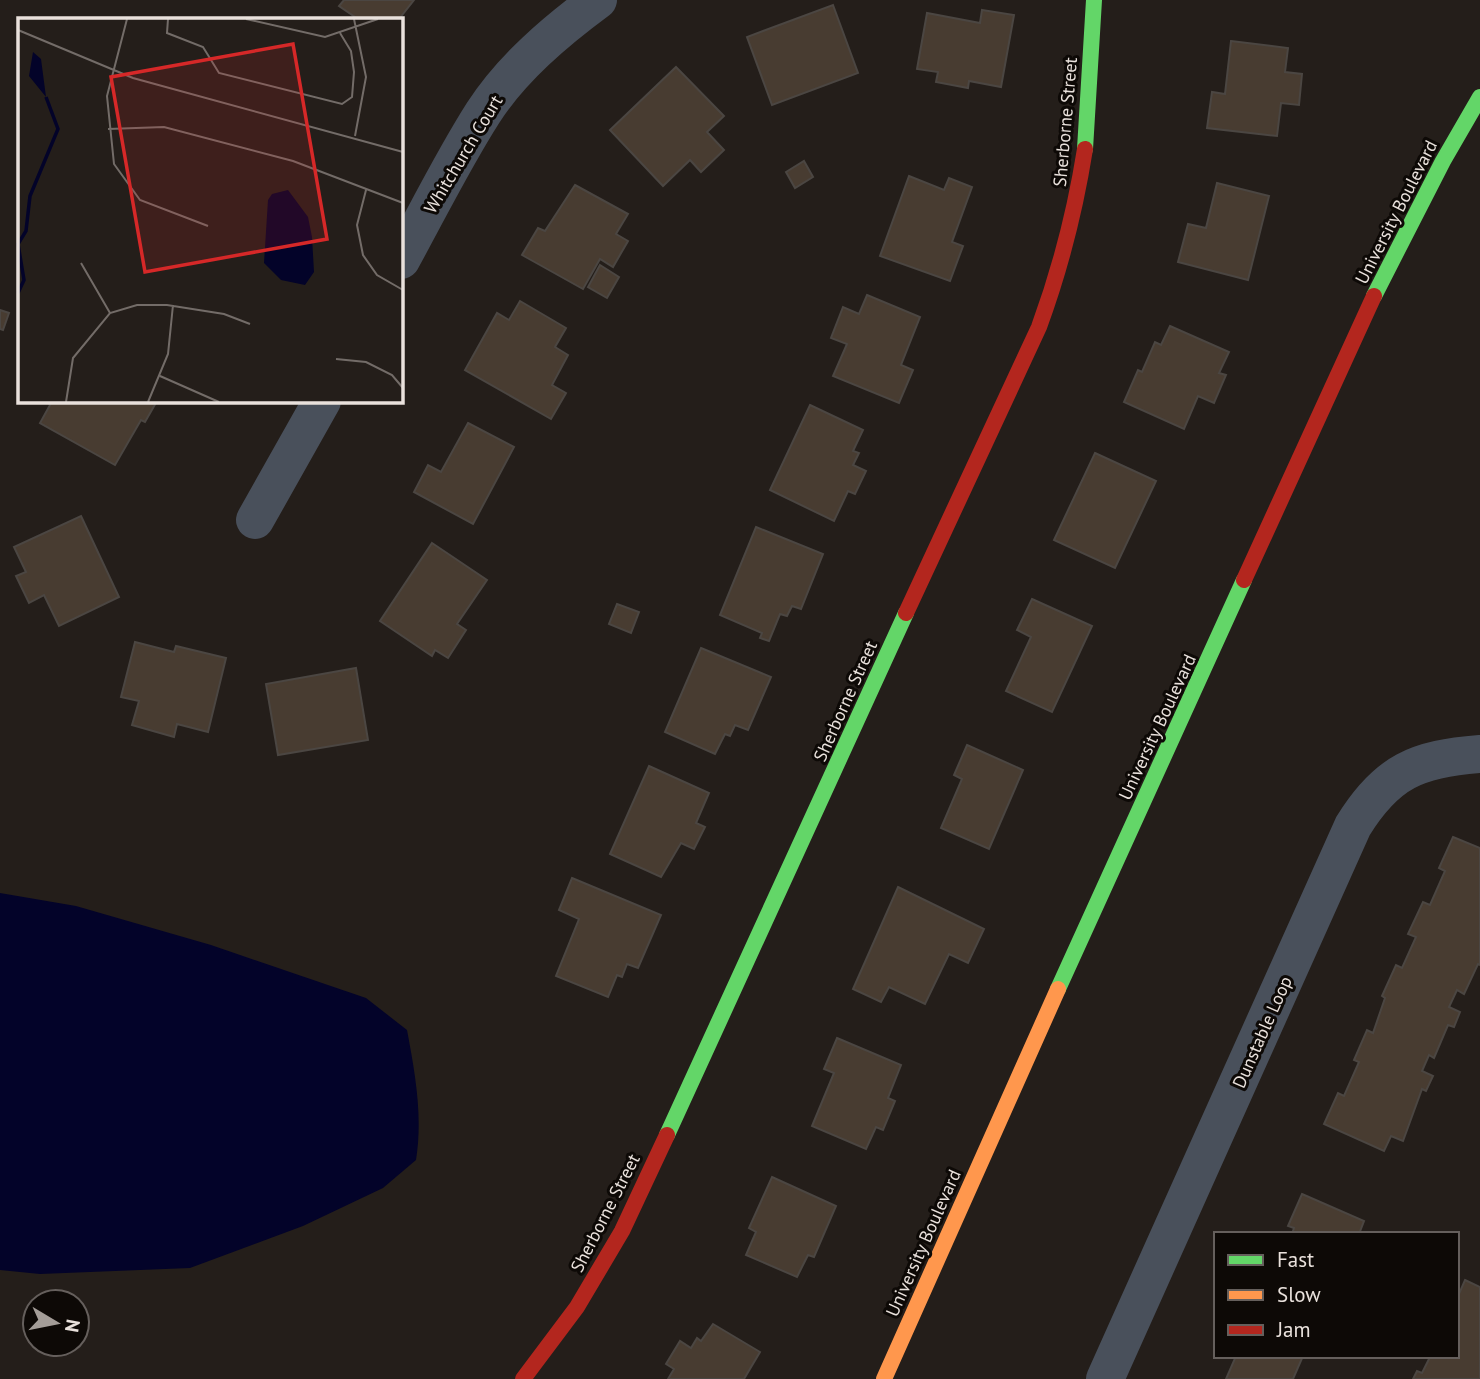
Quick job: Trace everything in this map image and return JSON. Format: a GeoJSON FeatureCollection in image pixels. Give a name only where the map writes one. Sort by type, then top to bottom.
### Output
{"type":"FeatureCollection","features":[{"type":"Feature","properties":{"kind":"street","name":"Whitchurch Court"},"geometry":{"type":"LineString","coordinates":[[402,258],[484,112],[535,52],[598,0]]}},
{"type":"Feature","properties":{"kind":"street","name":"Sherborne Street"},"geometry":{"type":"LineString","coordinates":[[523,1379],[577,1307],[622,1231],[1039,327],[1055,283],[1076,208],[1086,146],[1094,0]]}},
{"type":"Feature","properties":{"kind":"street","name":"University Boulevard"},"geometry":{"type":"LineString","coordinates":[[884,1379],[986,1147],[1326,398],[1424,198],[1480,97]]}},
{"type":"Feature","properties":{"kind":"street"},"geometry":{"type":"LineString","coordinates":[[255,520],[321,402]]}},
{"type":"Feature","properties":{"kind":"street","name":"Dunstable Loop"},"geometry":{"type":"LineString","coordinates":[[1105,1379],[1353,826],[1366,804],[1389,780],[1418,764],[1443,757],[1480,754]]}},
{"type":"Feature","properties":{"kind":"water"},"geometry":{"type":"Polygon","coordinates":[[[0,893],[76,906],[211,945],[366,998],[407,1030],[418,1111],[416,1160],[383,1188],[303,1226],[190,1268],[40,1274],[0,1270],[0,893]]]}},
{"type":"Feature","properties":{"kind":"building"},"geometry":{"type":"Polygon","coordinates":[[[344,0],[414,0],[400,18],[357,18],[339,6],[344,0]]]}},
{"type":"Feature","properties":{"kind":"building"},"geometry":{"type":"Polygon","coordinates":[[[833,5],[858,73],[772,105],[747,37],[833,5]]]}},
{"type":"Feature","properties":{"kind":"building"},"geometry":{"type":"Polygon","coordinates":[[[982,10],[1014,15],[1001,87],[969,81],[968,88],[936,82],[938,72],[917,69],[927,13],[980,23],[982,10]]]}},
{"type":"Feature","properties":{"kind":"building"},"geometry":{"type":"Polygon","coordinates":[[[1231,41],[1288,48],[1285,72],[1302,74],[1299,105],[1281,103],[1277,136],[1207,128],[1212,92],[1225,94],[1231,41]]]}},
{"type":"Feature","properties":{"kind":"building"},"geometry":{"type":"Polygon","coordinates":[[[676,67],[724,116],[707,132],[724,150],[701,172],[690,160],[663,186],[610,130],[676,67]]]}},
{"type":"Feature","properties":{"kind":"building"},"geometry":{"type":"Polygon","coordinates":[[[804,161],[813,177],[795,188],[786,172],[804,161]]]}},
{"type":"Feature","properties":{"kind":"building"},"geometry":{"type":"Polygon","coordinates":[[[909,176],[944,190],[949,178],[972,187],[952,242],[963,246],[950,281],[880,256],[909,176]]]}},
{"type":"Feature","properties":{"kind":"building"},"geometry":{"type":"Polygon","coordinates":[[[1217,183],[1269,196],[1248,280],[1178,262],[1188,224],[1206,228],[1217,183]]]}},
{"type":"Feature","properties":{"kind":"building"},"geometry":{"type":"Polygon","coordinates":[[[575,185],[628,214],[616,234],[628,241],[613,267],[600,259],[583,289],[522,255],[538,228],[545,231],[575,185]]]}},
{"type":"Feature","properties":{"kind":"building"},"geometry":{"type":"Polygon","coordinates":[[[600,265],[619,277],[607,298],[588,287],[600,265]]]}},
{"type":"Feature","properties":{"kind":"building"},"geometry":{"type":"Polygon","coordinates":[[[867,295],[920,317],[901,365],[913,370],[899,403],[833,376],[847,344],[831,338],[843,307],[859,314],[867,295]]]}},
{"type":"Feature","properties":{"kind":"building"},"geometry":{"type":"Polygon","coordinates":[[[520,301],[566,328],[555,347],[568,355],[552,385],[566,393],[551,419],[465,370],[497,313],[509,320],[520,301]]]}},
{"type":"Feature","properties":{"kind":"building"},"geometry":{"type":"Polygon","coordinates":[[[0,310],[9,313],[3,330],[0,329],[0,310]]]}},
{"type":"Feature","properties":{"kind":"building"},"geometry":{"type":"Polygon","coordinates":[[[1170,326],[1229,352],[1219,373],[1226,375],[1214,403],[1198,396],[1184,429],[1124,402],[1138,370],[1142,372],[1155,342],[1161,345],[1170,326]]]}},
{"type":"Feature","properties":{"kind":"building"},"geometry":{"type":"Polygon","coordinates":[[[48,402],[156,402],[145,422],[141,420],[115,465],[40,423],[50,405],[48,402]]]}},
{"type":"Feature","properties":{"kind":"building"},"geometry":{"type":"Polygon","coordinates":[[[810,405],[863,430],[853,451],[859,453],[853,465],[866,471],[855,494],[848,491],[834,521],[770,490],[810,405]]]}},
{"type":"Feature","properties":{"kind":"building"},"geometry":{"type":"Polygon","coordinates":[[[468,423],[514,447],[473,524],[414,492],[428,465],[441,472],[468,423]]]}},
{"type":"Feature","properties":{"kind":"building"},"geometry":{"type":"Polygon","coordinates":[[[1095,453],[1156,481],[1115,568],[1054,540],[1095,453]]]}},
{"type":"Feature","properties":{"kind":"building"},"geometry":{"type":"Polygon","coordinates":[[[81,516],[119,597],[59,626],[44,595],[29,603],[16,576],[26,572],[14,547],[81,516]]]}},
{"type":"Feature","properties":{"kind":"building"},"geometry":{"type":"Polygon","coordinates":[[[756,527],[823,554],[801,609],[792,606],[787,616],[780,614],[769,641],[760,638],[762,633],[720,615],[756,527]]]}},
{"type":"Feature","properties":{"kind":"building"},"geometry":{"type":"Polygon","coordinates":[[[432,543],[487,580],[457,624],[466,630],[448,658],[435,650],[432,656],[380,621],[432,543]]]}},
{"type":"Feature","properties":{"kind":"building"},"geometry":{"type":"Polygon","coordinates":[[[1032,599],[1092,626],[1052,712],[1006,691],[1031,637],[1017,630],[1032,599]]]}},
{"type":"Feature","properties":{"kind":"building"},"geometry":{"type":"Polygon","coordinates":[[[617,604],[639,612],[631,633],[609,624],[617,604]]]}},
{"type":"Feature","properties":{"kind":"building"},"geometry":{"type":"Polygon","coordinates":[[[135,642],[174,652],[176,646],[226,658],[208,732],[177,724],[174,737],[132,725],[139,701],[121,697],[135,642]]]}},
{"type":"Feature","properties":{"kind":"building"},"geometry":{"type":"Polygon","coordinates":[[[701,648],[771,677],[748,730],[735,725],[730,736],[725,734],[715,754],[665,732],[701,648]]]}},
{"type":"Feature","properties":{"kind":"building"},"geometry":{"type":"Polygon","coordinates":[[[356,668],[368,740],[278,755],[266,684],[356,668]]]}},
{"type":"Feature","properties":{"kind":"building"},"geometry":{"type":"Polygon","coordinates":[[[967,745],[1023,770],[989,849],[941,828],[962,779],[954,775],[967,745]]]}},
{"type":"Feature","properties":{"kind":"building"},"geometry":{"type":"Polygon","coordinates":[[[649,766],[709,793],[696,823],[705,827],[694,849],[681,843],[661,877],[610,854],[649,766]]]}},
{"type":"Feature","properties":{"kind":"building"},"geometry":{"type":"Polygon","coordinates":[[[1453,837],[1480,848],[1480,965],[1478,964],[1464,994],[1457,990],[1449,1007],[1460,1012],[1454,1027],[1448,1025],[1434,1058],[1429,1055],[1422,1071],[1433,1076],[1426,1091],[1422,1089],[1403,1141],[1391,1136],[1384,1151],[1324,1124],[1338,1093],[1344,1096],[1359,1062],[1354,1060],[1367,1030],[1373,1033],[1385,998],[1382,996],[1396,965],[1402,968],[1416,937],[1408,934],[1423,902],[1430,905],[1445,871],[1439,868],[1453,837]]]}},
{"type":"Feature","properties":{"kind":"building"},"geometry":{"type":"Polygon","coordinates":[[[572,878],[661,915],[638,968],[627,964],[622,977],[617,975],[608,997],[556,976],[579,919],[559,910],[572,878]]]}},
{"type":"Feature","properties":{"kind":"building"},"geometry":{"type":"Polygon","coordinates":[[[898,887],[984,929],[968,963],[949,954],[925,1004],[889,987],[881,1002],[853,989],[898,887]]]}},
{"type":"Feature","properties":{"kind":"building"},"geometry":{"type":"Polygon","coordinates":[[[837,1038],[901,1065],[888,1098],[895,1101],[883,1130],[876,1127],[866,1149],[812,1126],[834,1073],[824,1069],[837,1038]]]}},
{"type":"Feature","properties":{"kind":"building"},"geometry":{"type":"Polygon","coordinates":[[[772,1177],[836,1206],[814,1257],[808,1255],[797,1277],[746,1255],[756,1232],[749,1228],[772,1177]]]}},
{"type":"Feature","properties":{"kind":"building"},"geometry":{"type":"Polygon","coordinates":[[[1302,1194],[1364,1221],[1360,1232],[1293,1232],[1294,1228],[1288,1226],[1302,1194]]]}},
{"type":"Feature","properties":{"kind":"building"},"geometry":{"type":"Polygon","coordinates":[[[1465,1280],[1480,1287],[1480,1379],[1413,1379],[1417,1371],[1422,1373],[1430,1358],[1459,1358],[1459,1294],[1465,1280]]]}},
{"type":"Feature","properties":{"kind":"building"},"geometry":{"type":"Polygon","coordinates":[[[713,1324],[760,1352],[744,1379],[668,1379],[674,1369],[666,1364],[680,1341],[691,1348],[697,1338],[701,1341],[713,1324]]]}},
{"type":"Feature","properties":{"kind":"building"},"geometry":{"type":"Polygon","coordinates":[[[1235,1358],[1302,1358],[1293,1379],[1226,1379],[1235,1358]]]}},
{"type":"Feature","properties":{"kind":"traffic: fast"},"geometry":{"type":"LineString","coordinates":[[1085,149],[1094,0]]}},
{"type":"Feature","properties":{"kind":"traffic: fast"},"geometry":{"type":"LineString","coordinates":[[1374,296],[1443,161],[1480,97]]}},
{"type":"Feature","properties":{"kind":"traffic: fast"},"geometry":{"type":"LineString","coordinates":[[1058,989],[1244,580]]}},
{"type":"Feature","properties":{"kind":"traffic: fast"},"geometry":{"type":"LineString","coordinates":[[667,1135],[906,613]]}},
{"type":"Feature","properties":{"kind":"traffic: slow"},"geometry":{"type":"LineString","coordinates":[[884,1379],[1058,989]]}},
{"type":"Feature","properties":{"kind":"traffic: jam"},"geometry":{"type":"LineString","coordinates":[[906,613],[1039,327],[1067,239],[1085,149]]}},
{"type":"Feature","properties":{"kind":"traffic: jam"},"geometry":{"type":"LineString","coordinates":[[1244,580],[1374,296]]}},
{"type":"Feature","properties":{"kind":"traffic: jam"},"geometry":{"type":"LineString","coordinates":[[523,1379],[577,1307],[622,1231],[667,1135]]}}]}
